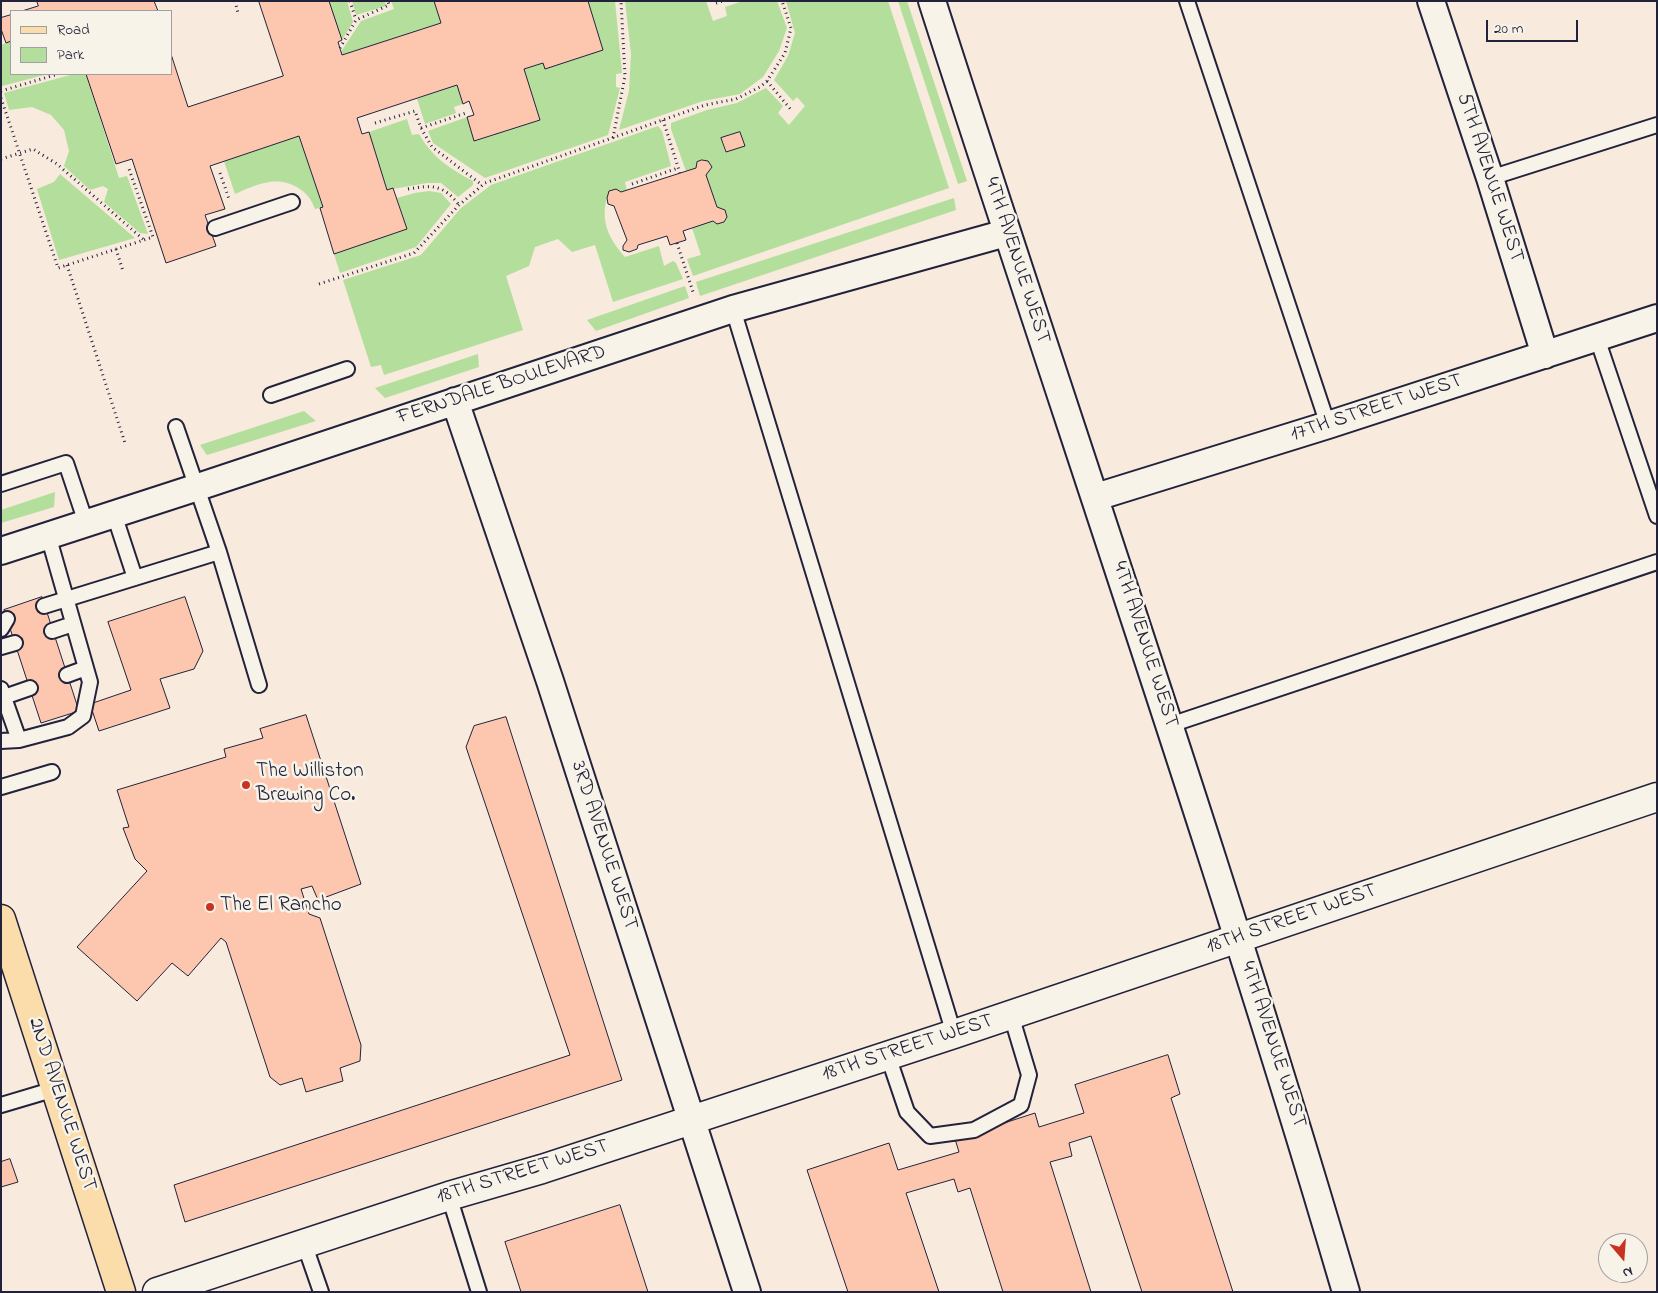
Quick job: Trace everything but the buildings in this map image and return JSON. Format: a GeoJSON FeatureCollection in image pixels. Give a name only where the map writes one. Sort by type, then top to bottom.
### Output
{"type":"FeatureCollection","features":[{"type":"Feature","properties":{"kind":"main road","name":"2ND AVENUE WEST"},"geometry":{"type":"LineString","coordinates":[[1,919],[121,1292]]}},
{"type":"Feature","properties":{"kind":"street","name":"4TH AVENUE WEST"},"geometry":{"type":"LineString","coordinates":[[932,1],[1006,233],[1096,497],[1170,725],[1302,1143],[1346,1292]]}},
{"type":"Feature","properties":{"kind":"street","name":"5TH AVENUE WEST"},"geometry":{"type":"LineString","coordinates":[[1431,1],[1546,355]]}},
{"type":"Feature","properties":{"kind":"street","name":"FERNDALE BOULEVARD"},"geometry":{"type":"LineString","coordinates":[[1,551],[733,309],[1006,233]]}},
{"type":"Feature","properties":{"kind":"street","name":"17TH STREET WEST"},"geometry":{"type":"LineString","coordinates":[[1096,497],[1328,425],[1657,318]]}},
{"type":"Feature","properties":{"kind":"street","name":"3RD AVENUE WEST"},"geometry":{"type":"LineString","coordinates":[[455,402],[550,681],[747,1292]]}},
{"type":"Feature","properties":{"kind":"street","name":"18TH STREET WEST"},"geometry":{"type":"LineString","coordinates":[[157,1292],[449,1196],[542,1168],[888,1056],[1657,797]]}},
{"type":"Feature","properties":{"kind":"lane"},"geometry":{"type":"LineString","coordinates":[[1187,1],[1328,425]]}},
{"type":"Feature","properties":{"kind":"lane"},"geometry":{"type":"LineString","coordinates":[[1490,178],[1657,125]]}},
{"type":"Feature","properties":{"kind":"lane"},"geometry":{"type":"LineString","coordinates":[[215,228],[292,202]]}},
{"type":"Feature","properties":{"kind":"lane"},"geometry":{"type":"LineString","coordinates":[[733,309],[954,1034]]}},
{"type":"Feature","properties":{"kind":"lane"},"geometry":{"type":"LineString","coordinates":[[1598,338],[1657,516]]}},
{"type":"Feature","properties":{"kind":"lane"},"geometry":{"type":"LineString","coordinates":[[271,395],[347,369]]}},
{"type":"Feature","properties":{"kind":"lane"},"geometry":{"type":"LineString","coordinates":[[176,427],[198,487],[260,685]]}},
{"type":"Feature","properties":{"kind":"lane"},"geometry":{"type":"LineString","coordinates":[[1,484],[66,463],[86,523]]}},
{"type":"Feature","properties":{"kind":"lane"},"geometry":{"type":"LineString","coordinates":[[114,514],[135,578]]}},
{"type":"Feature","properties":{"kind":"lane"},"geometry":{"type":"LineString","coordinates":[[1,741],[19,740],[68,727],[83,716],[90,682],[48,535]]}},
{"type":"Feature","properties":{"kind":"lane"},"geometry":{"type":"LineString","coordinates":[[44,606],[219,552]]}},
{"type":"Feature","properties":{"kind":"lane"},"geometry":{"type":"LineString","coordinates":[[1170,725],[1657,562]]}},
{"type":"Feature","properties":{"kind":"lane"},"geometry":{"type":"LineString","coordinates":[[52,631],[73,624]]}},
{"type":"Feature","properties":{"kind":"lane"},"geometry":{"type":"LineString","coordinates":[[1,647],[15,643]]}},
{"type":"Feature","properties":{"kind":"lane"},"geometry":{"type":"LineString","coordinates":[[67,675],[86,668]]}},
{"type":"Feature","properties":{"kind":"lane"},"geometry":{"type":"LineString","coordinates":[[19,740],[3,693],[30,688]]}},
{"type":"Feature","properties":{"kind":"lane"},"geometry":{"type":"LineString","coordinates":[[1,787],[52,772]]}},
{"type":"Feature","properties":{"kind":"lane"},"geometry":{"type":"LineString","coordinates":[[888,1056],[907,1112],[930,1136],[974,1130],[1021,1105],[1029,1075],[1011,1015]]}},
{"type":"Feature","properties":{"kind":"lane"},"geometry":{"type":"LineString","coordinates":[[1,1105],[55,1089]]}},
{"type":"Feature","properties":{"kind":"lane"},"geometry":{"type":"LineString","coordinates":[[449,1196],[479,1292]]}},
{"type":"Feature","properties":{"kind":"lane"},"geometry":{"type":"LineString","coordinates":[[304,1243],[320,1292]]}},
{"type":"Feature","properties":{"kind":"path"},"geometry":{"type":"LineString","coordinates":[[235,1],[238,13]]}},
{"type":"Feature","properties":{"kind":"path"},"geometry":{"type":"LineString","coordinates":[[350,1],[356,20]]}},
{"type":"Feature","properties":{"kind":"path"},"geometry":{"type":"LineString","coordinates":[[340,48],[356,20],[389,5],[388,1]]}},
{"type":"Feature","properties":{"kind":"path"},"geometry":{"type":"LineString","coordinates":[[613,138],[625,76],[621,1]]}},
{"type":"Feature","properties":{"kind":"path"},"geometry":{"type":"LineString","coordinates":[[716,3],[722,1]]}},
{"type":"Feature","properties":{"kind":"path"},"geometry":{"type":"LineString","coordinates":[[319,284],[414,252],[459,205],[485,183],[705,105],[736,99],[760,88],[785,53],[791,28],[782,1]]}},
{"type":"Feature","properties":{"kind":"path"},"geometry":{"type":"LineString","coordinates":[[1,91],[55,75]]}},
{"type":"Feature","properties":{"kind":"path"},"geometry":{"type":"LineString","coordinates":[[766,81],[792,111]]}},
{"type":"Feature","properties":{"kind":"path"},"geometry":{"type":"LineString","coordinates":[[1,98],[58,268],[153,237],[128,166]]}},
{"type":"Feature","properties":{"kind":"path"},"geometry":{"type":"LineString","coordinates":[[375,123],[415,110],[421,128],[432,147],[482,185]]}},
{"type":"Feature","properties":{"kind":"path"},"geometry":{"type":"LineString","coordinates":[[421,128],[466,113]]}},
{"type":"Feature","properties":{"kind":"path"},"geometry":{"type":"LineString","coordinates":[[663,120],[680,173]]}},
{"type":"Feature","properties":{"kind":"path"},"geometry":{"type":"LineString","coordinates":[[1,159],[33,149],[57,164],[145,240]]}},
{"type":"Feature","properties":{"kind":"path"},"geometry":{"type":"LineString","coordinates":[[632,184],[678,168]]}},
{"type":"Feature","properties":{"kind":"path"},"geometry":{"type":"LineString","coordinates":[[408,190],[422,187],[438,187],[450,194],[459,205]]}},
{"type":"Feature","properties":{"kind":"path"},"geometry":{"type":"LineString","coordinates":[[677,243],[702,319]]}},
{"type":"Feature","properties":{"kind":"path"},"geometry":{"type":"LineString","coordinates":[[116,249],[123,271]]}},
{"type":"Feature","properties":{"kind":"path"},"geometry":{"type":"LineString","coordinates":[[67,265],[125,444]]}},
{"type":"Feature","properties":{"kind":"green space"},"geometry":{"type":"Polygon","coordinates":[[[329,1],[347,1],[353,22],[342,40],[329,1]]]}},
{"type":"Feature","properties":{"kind":"green space"},"geometry":{"type":"Polygon","coordinates":[[[352,1],[385,1],[386,6],[356,15],[352,1]]]}},
{"type":"Feature","properties":{"kind":"green space"},"geometry":{"type":"Polygon","coordinates":[[[391,1],[434,1],[441,23],[342,55],[341,52],[361,21],[394,9],[391,1]]]}},
{"type":"Feature","properties":{"kind":"green space"},"geometry":{"type":"Polygon","coordinates":[[[588,1],[615,1],[622,73],[616,74],[616,87],[620,88],[608,135],[485,178],[433,143],[428,131],[467,117],[475,141],[540,120],[524,69],[603,50],[588,1]]]}},
{"type":"Feature","properties":{"kind":"green space"},"geometry":{"type":"Polygon","coordinates":[[[625,1],[706,1],[713,21],[727,16],[725,7],[743,1],[777,1],[787,28],[779,51],[763,77],[740,94],[703,101],[619,130],[629,91],[631,54],[625,1]]]}},
{"type":"Feature","properties":{"kind":"green space"},"geometry":{"type":"Polygon","coordinates":[[[786,1],[888,1],[949,188],[693,276],[687,259],[701,255],[692,228],[713,221],[724,222],[727,217],[725,210],[717,207],[706,175],[697,162],[696,168],[686,171],[671,129],[671,123],[707,110],[737,103],[766,88],[783,106],[778,113],[789,125],[805,106],[797,97],[793,101],[774,80],[788,56],[795,33],[786,1]],[[740,132],[721,138],[725,152],[745,146],[740,132]]]}},
{"type":"Feature","properties":{"kind":"green space"},"geometry":{"type":"Polygon","coordinates":[[[898,1],[907,1],[967,181],[958,184],[898,1]]]}},
{"type":"Feature","properties":{"kind":"green space"},"geometry":{"type":"Polygon","coordinates":[[[10,41],[10,75],[44,75],[2,86],[1,45],[10,41]]]}},
{"type":"Feature","properties":{"kind":"green space"},"geometry":{"type":"Polygon","coordinates":[[[70,75],[86,75],[119,178],[127,176],[148,234],[140,233],[104,202],[108,189],[103,186],[90,190],[64,166],[69,151],[64,130],[51,115],[32,107],[9,110],[4,93],[70,75]]]}},
{"type":"Feature","properties":{"kind":"green space"},"geometry":{"type":"Polygon","coordinates":[[[457,85],[463,104],[454,107],[456,113],[425,124],[417,99],[457,85]]]}},
{"type":"Feature","properties":{"kind":"green space"},"geometry":{"type":"Polygon","coordinates":[[[407,119],[412,135],[419,134],[436,156],[449,167],[473,181],[473,185],[458,197],[441,183],[427,183],[387,190],[369,132],[407,119]]]}},
{"type":"Feature","properties":{"kind":"green space"},"geometry":{"type":"Polygon","coordinates":[[[658,126],[662,131],[671,166],[625,182],[627,191],[621,192],[616,189],[609,191],[605,210],[606,227],[625,257],[659,246],[664,266],[673,261],[676,263],[683,279],[613,302],[595,245],[572,252],[558,239],[535,247],[529,266],[506,276],[523,330],[384,375],[381,365],[371,367],[343,280],[421,255],[461,208],[491,185],[658,126]]]}},
{"type":"Feature","properties":{"kind":"green space"},"geometry":{"type":"Polygon","coordinates":[[[299,136],[323,207],[315,209],[303,191],[284,182],[265,183],[235,194],[224,161],[299,136]]]}},
{"type":"Feature","properties":{"kind":"green space"},"geometry":{"type":"Polygon","coordinates":[[[60,174],[135,238],[59,260],[37,189],[54,182],[60,174]]]}},
{"type":"Feature","properties":{"kind":"green space"},"geometry":{"type":"Polygon","coordinates":[[[429,191],[441,193],[451,204],[416,247],[340,273],[334,254],[407,229],[397,198],[429,191]]]}},
{"type":"Feature","properties":{"kind":"green space"},"geometry":{"type":"Polygon","coordinates":[[[954,198],[956,210],[700,296],[696,282],[954,198]]]}},
{"type":"Feature","properties":{"kind":"green space"},"geometry":{"type":"Polygon","coordinates":[[[685,286],[689,298],[596,331],[587,320],[685,286]]]}},
{"type":"Feature","properties":{"kind":"green space"},"geometry":{"type":"Polygon","coordinates":[[[478,354],[479,367],[385,398],[375,388],[478,354]]]}},
{"type":"Feature","properties":{"kind":"green space"},"geometry":{"type":"Polygon","coordinates":[[[304,411],[316,421],[207,455],[200,445],[304,411]]]}},
{"type":"Feature","properties":{"kind":"green space"},"geometry":{"type":"Polygon","coordinates":[[[55,492],[54,507],[1,523],[1,510],[55,492]]]}},
{"type":"Feature","properties":{"kind":"place","name":"The Williston Brewing Co."},"geometry":{"type":"Point","coordinates":[246,785]}},
{"type":"Feature","properties":{"kind":"place","name":"The El Rancho"},"geometry":{"type":"Point","coordinates":[210,907]}}]}
